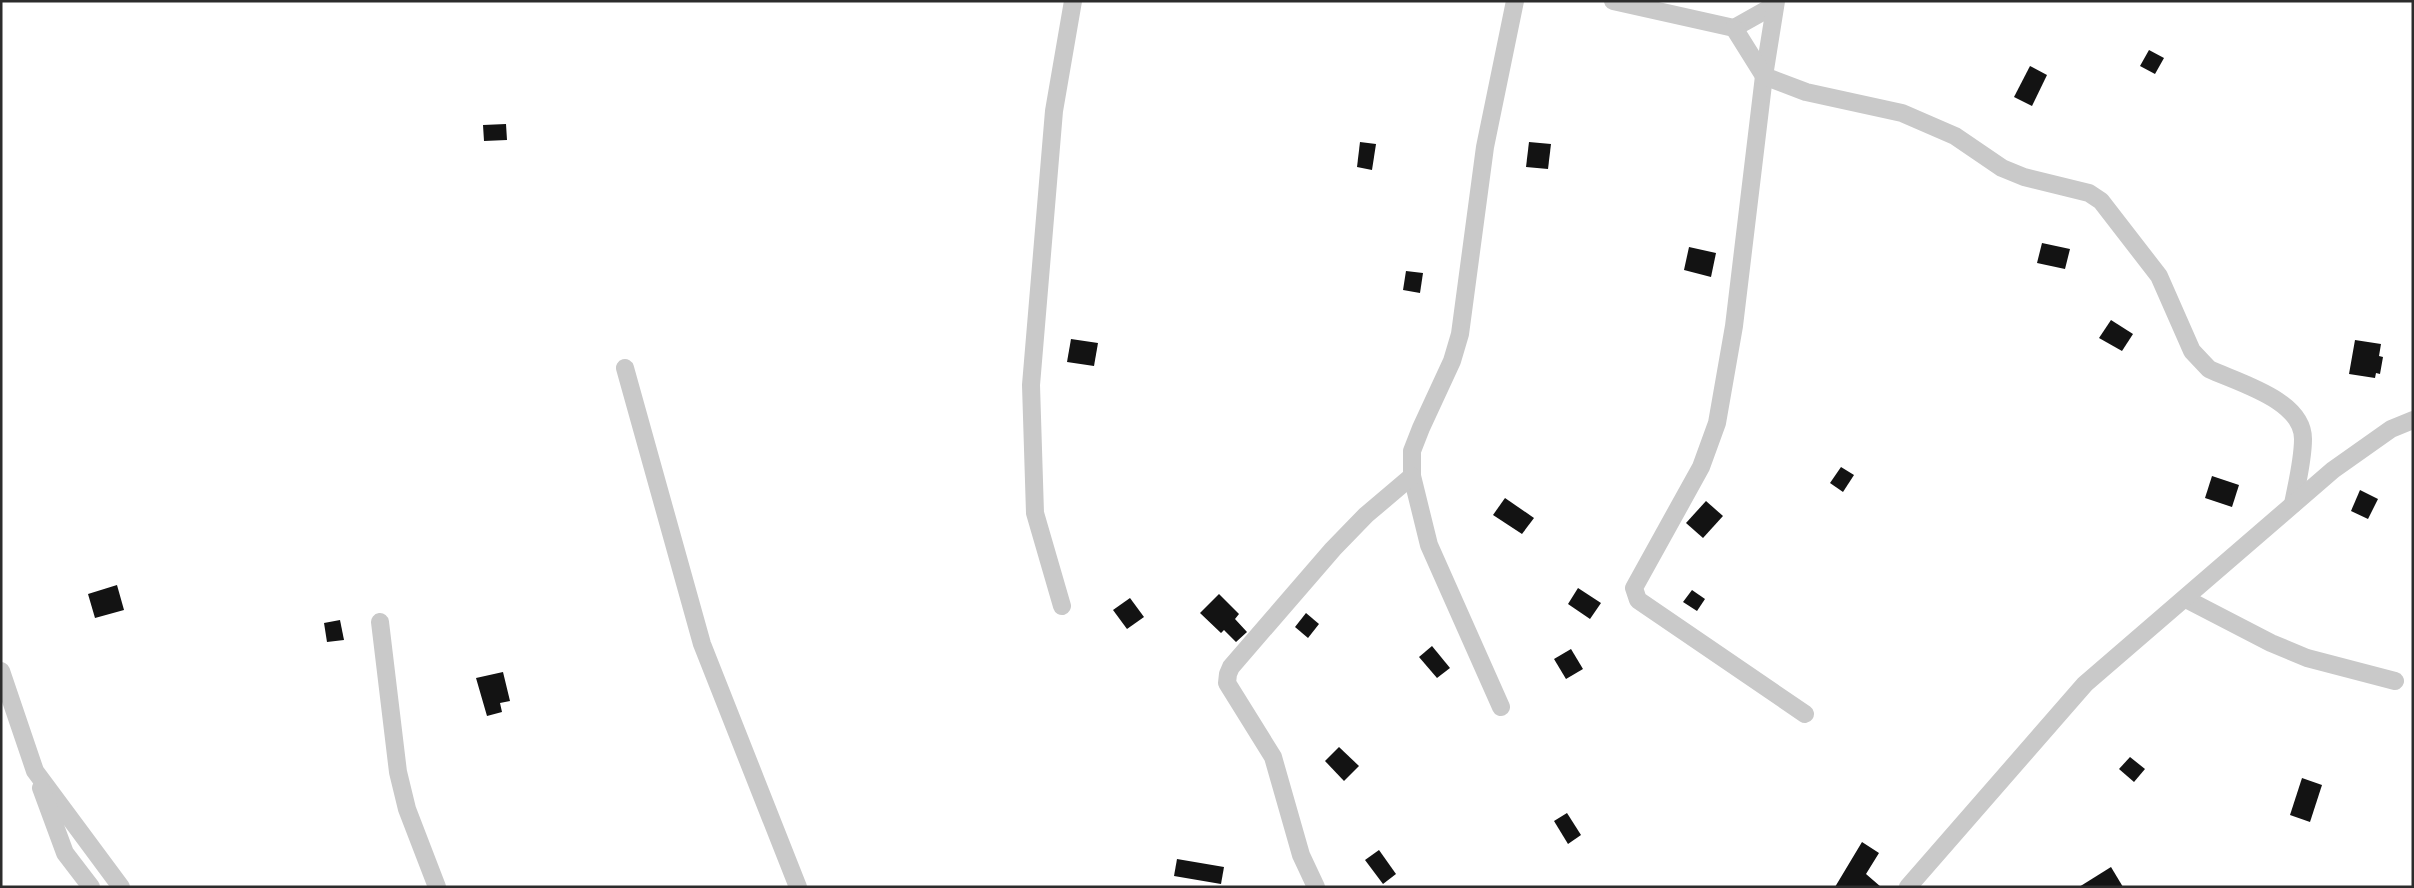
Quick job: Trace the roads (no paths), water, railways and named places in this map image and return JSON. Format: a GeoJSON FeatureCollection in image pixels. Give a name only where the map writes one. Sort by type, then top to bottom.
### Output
{"type":"FeatureCollection","features":[{"type":"Feature","properties":{"kind":"street"},"geometry":{"type":"LineString","coordinates":[[1062,606],[1035,513],[1031,385],[1054,112],[1073,1]]}},
{"type":"Feature","properties":{"kind":"street"},"geometry":{"type":"LineString","coordinates":[[1501,707],[1429,545],[1412,476],[1412,451],[1420,428],[1452,361],[1460,334],[1485,147],[1514,1]]}},
{"type":"Feature","properties":{"kind":"street"},"geometry":{"type":"LineString","coordinates":[[1613,1],[1734,28],[1775,3]]}},
{"type":"Feature","properties":{"kind":"street"},"geometry":{"type":"LineString","coordinates":[[1775,3],[1764,76],[1734,326],[1717,423],[1701,467],[1634,588],[1638,600],[1805,714]]}},
{"type":"Feature","properties":{"kind":"street"},"geometry":{"type":"LineString","coordinates":[[1734,28],[1764,76],[1806,92],[1902,113],[1955,136],[2002,168],[2024,177],[2088,194],[2101,202],[2159,276],[2192,351],[2200,362],[2209,369],[2276,399],[2290,410],[2300,425],[2303,439],[2294,504]]}},
{"type":"Feature","properties":{"kind":"street"},"geometry":{"type":"LineString","coordinates":[[625,368],[702,644],[798,887]]}},
{"type":"Feature","properties":{"kind":"street"},"geometry":{"type":"LineString","coordinates":[[1908,887],[2085,684],[2332,470],[2391,429],[2413,420]]}},
{"type":"Feature","properties":{"kind":"street"},"geometry":{"type":"LineString","coordinates":[[1316,887],[1301,855],[1273,757],[1227,683],[1228,674],[1231,667],[1333,549],[1366,515],[1412,476]]}},
{"type":"Feature","properties":{"kind":"street"},"geometry":{"type":"LineString","coordinates":[[2186,598],[2271,643],[2307,658],[2395,681]]}},
{"type":"Feature","properties":{"kind":"street"},"geometry":{"type":"LineString","coordinates":[[380,622],[398,772],[407,809],[438,887]]}},
{"type":"Feature","properties":{"kind":"street"},"geometry":{"type":"LineString","coordinates":[[1,671],[65,853],[91,887]]}},
{"type":"Feature","properties":{"kind":"street"},"geometry":{"type":"LineString","coordinates":[[35,771],[121,887]]}}]}
